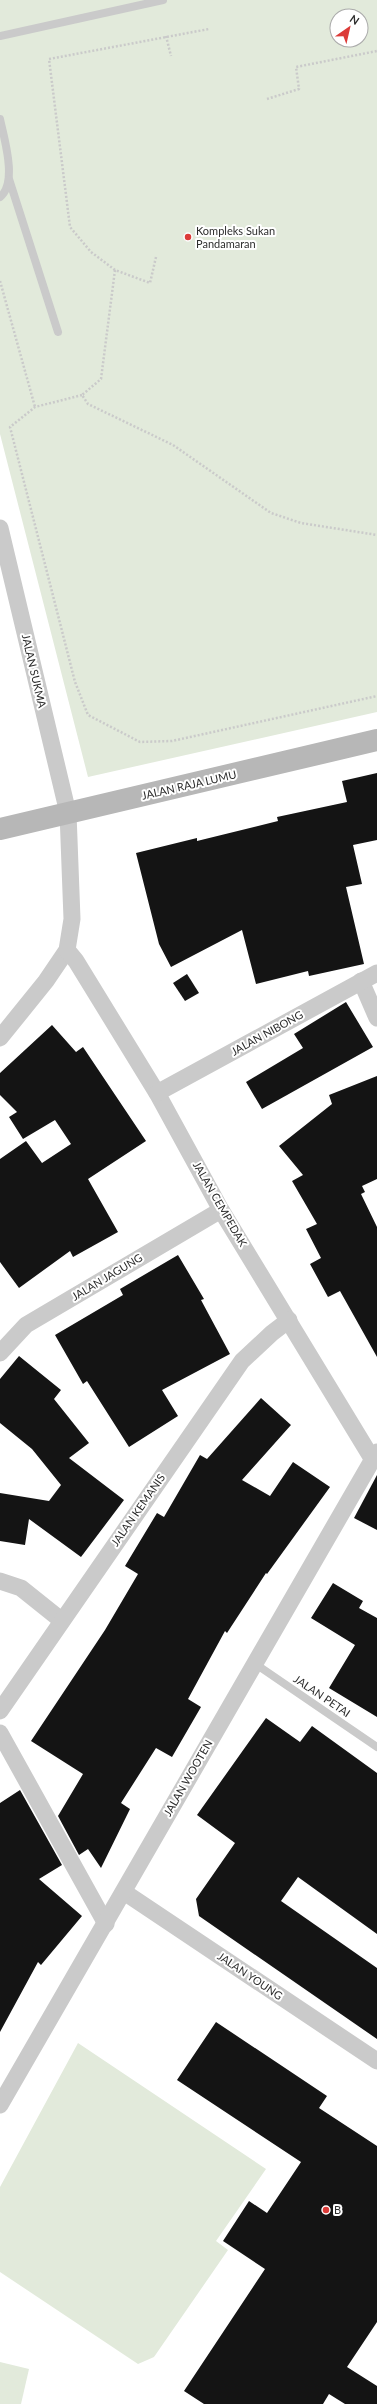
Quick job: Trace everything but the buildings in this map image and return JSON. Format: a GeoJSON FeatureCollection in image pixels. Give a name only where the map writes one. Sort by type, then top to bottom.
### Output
{"type":"FeatureCollection","features":[{"type":"Feature","properties":{"kind":"street","name":"JALAN SUKMA"},"geometry":{"type":"LineString","coordinates":[[0,528],[68,813],[72,919],[66,950]]}},
{"type":"Feature","properties":{"kind":"street","name":"JALAN RAJA LUMU"},"geometry":{"type":"LineString","coordinates":[[0,829],[377,740]]}},
{"type":"Feature","properties":{"kind":"street"},"geometry":{"type":"LineString","coordinates":[[0,1038],[46,981],[66,950]]}},
{"type":"Feature","properties":{"kind":"street","name":"JALAN CEMPEDAK"},"geometry":{"type":"LineString","coordinates":[[66,950],[76,961],[157,1092],[221,1210],[375,1456]]}},
{"type":"Feature","properties":{"kind":"street","name":"JALAN NIBONG"},"geometry":{"type":"LineString","coordinates":[[157,1092],[377,973]]}},
{"type":"Feature","properties":{"kind":"street"},"geometry":{"type":"LineString","coordinates":[[361,982],[377,1018]]}},
{"type":"Feature","properties":{"kind":"street","name":"JALAN JAGUNG"},"geometry":{"type":"LineString","coordinates":[[0,1353],[26,1325],[221,1210]]}},
{"type":"Feature","properties":{"kind":"street","name":"JALAN KEMANIS"},"geometry":{"type":"LineString","coordinates":[[0,1711],[242,1361],[272,1332],[289,1320]]}},
{"type":"Feature","properties":{"kind":"street","name":"JALAN WOOTEN"},"geometry":{"type":"LineString","coordinates":[[0,2105],[106,1924],[254,1663],[375,1456]]}},
{"type":"Feature","properties":{"kind":"street"},"geometry":{"type":"LineString","coordinates":[[0,1581],[20,1588],[62,1620]]}},
{"type":"Feature","properties":{"kind":"street"},"geometry":{"type":"LineString","coordinates":[[0,1733],[106,1924]]}},
{"type":"Feature","properties":{"kind":"street","name":"JALAN YOUNG"},"geometry":{"type":"LineString","coordinates":[[124,1892],[377,2061]]}},
{"type":"Feature","properties":{"kind":"lane"},"geometry":{"type":"LineString","coordinates":[[0,36],[163,0]]}},
{"type":"Feature","properties":{"kind":"lane"},"geometry":{"type":"LineString","coordinates":[[0,119],[4,165],[58,332]]}},
{"type":"Feature","properties":{"kind":"lane"},"geometry":{"type":"LineString","coordinates":[[0,197],[4,194],[9,179]]}},
{"type":"Feature","properties":{"kind":"lane","name":"JALAN PETAI"},"geometry":{"type":"LineString","coordinates":[[254,1663],[377,1747]]}},
{"type":"Feature","properties":{"kind":"path"},"geometry":{"type":"LineString","coordinates":[[156,256],[150,283],[116,270],[91,252],[70,227],[49,59],[209,29]]}},
{"type":"Feature","properties":{"kind":"path"},"geometry":{"type":"LineString","coordinates":[[166,36],[171,56]]}},
{"type":"Feature","properties":{"kind":"path"},"geometry":{"type":"LineString","coordinates":[[267,99],[299,89],[296,67],[377,51]]}},
{"type":"Feature","properties":{"kind":"path"},"geometry":{"type":"LineString","coordinates":[[116,270],[101,379],[82,395],[35,407],[10,427],[75,682],[88,715],[140,742],[172,741],[377,696]]}},
{"type":"Feature","properties":{"kind":"path"},"geometry":{"type":"LineString","coordinates":[[0,281],[35,407]]}},
{"type":"Feature","properties":{"kind":"path"},"geometry":{"type":"LineString","coordinates":[[82,395],[88,404],[173,445],[271,513],[301,523],[377,535]]}},
{"type":"Feature","properties":{"kind":"green space","name":"Kompleks Sukan Pandamaran"},"geometry":{"type":"Polygon","coordinates":[[[0,0],[377,0],[377,712],[88,777],[0,434],[0,0]]]}},
{"type":"Feature","properties":{"kind":"green space"},"geometry":{"type":"Polygon","coordinates":[[[78,2043],[266,2169],[216,2241],[228,2250],[154,2357],[138,2364],[0,2272],[0,2187],[78,2043]]]}},
{"type":"Feature","properties":{"kind":"green space"},"geometry":{"type":"Polygon","coordinates":[[[0,2362],[29,2369],[21,2404],[0,2404],[0,2362]]]}},
{"type":"Feature","properties":{"kind":"place","name":"Kompleks Sukan Pandamaran"},"geometry":{"type":"Point","coordinates":[188,237]}},
{"type":"Feature","properties":{"kind":"place","name":"B"},"geometry":{"type":"Point","coordinates":[326,2210]}}]}
